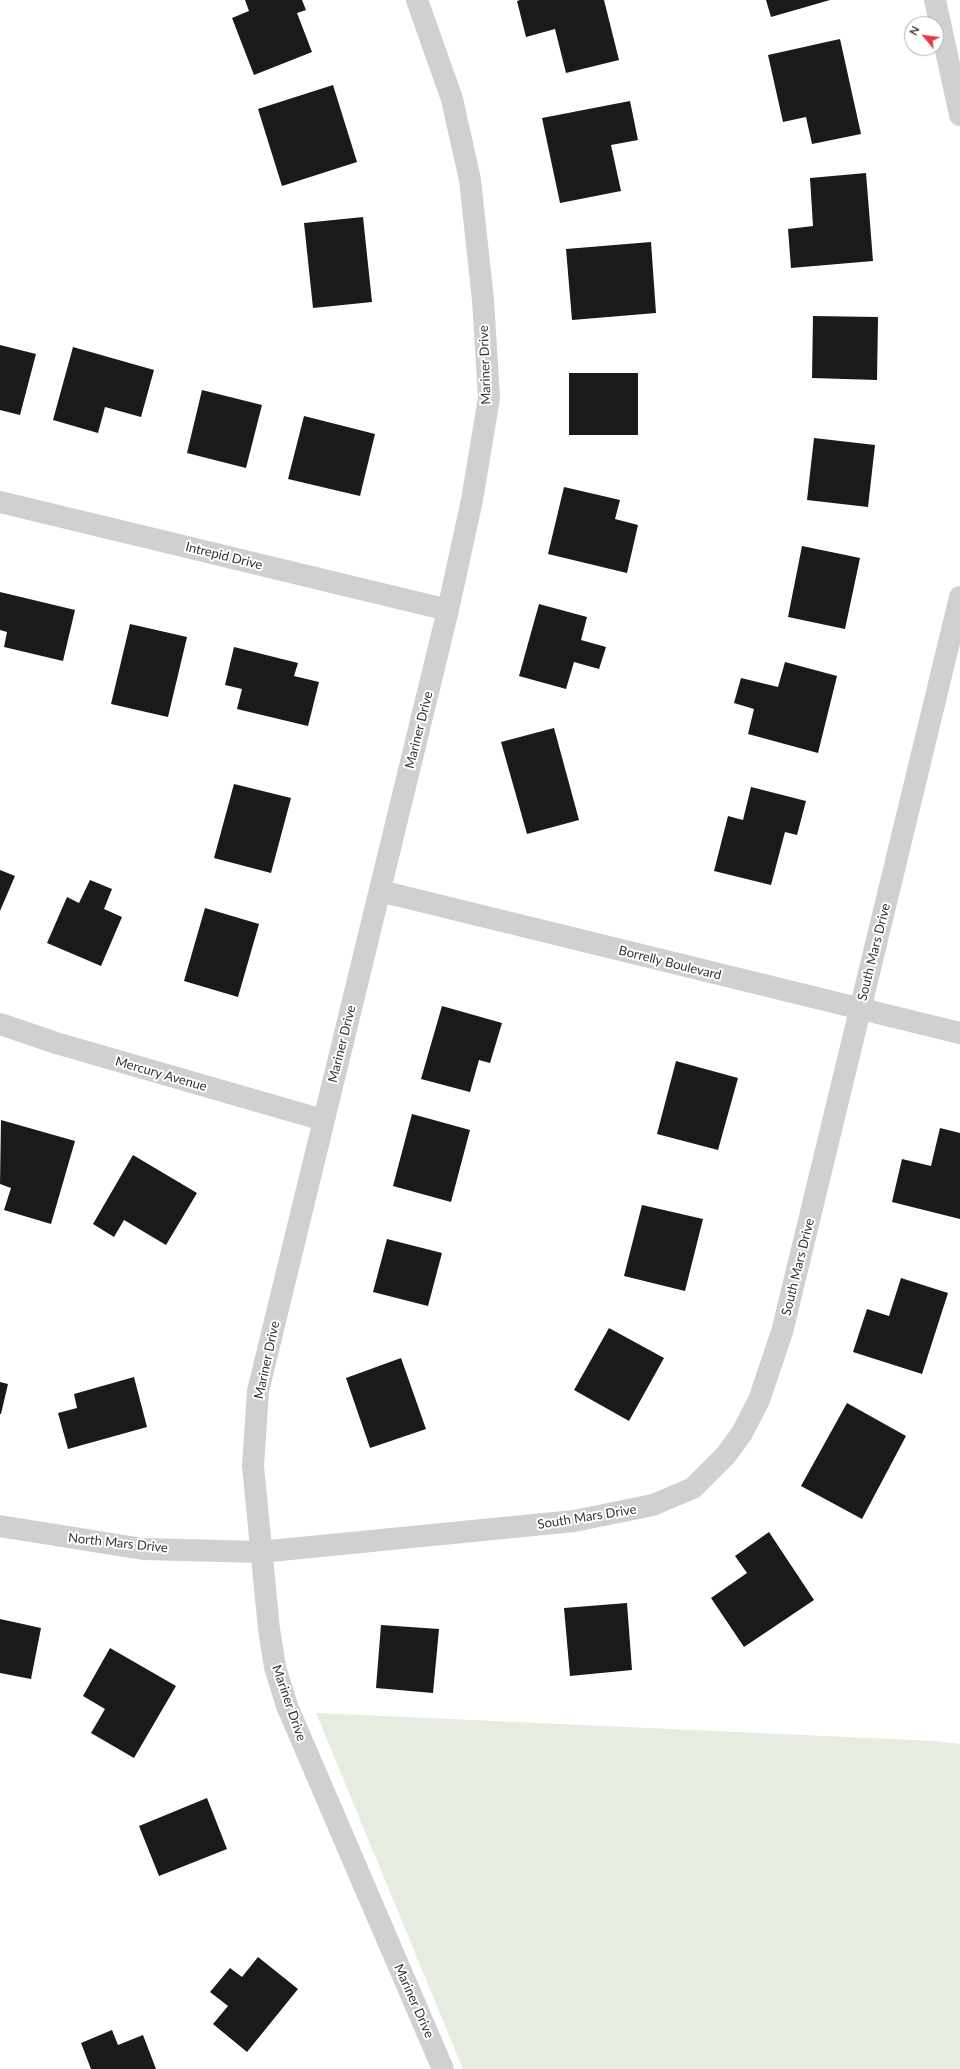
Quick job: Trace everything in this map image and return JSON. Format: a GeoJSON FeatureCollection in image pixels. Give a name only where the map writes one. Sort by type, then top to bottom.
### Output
{"type":"FeatureCollection","features":[{"type":"Feature","properties":{"kind":"street","name":"Mariner Drive"},"geometry":{"type":"LineString","coordinates":[[417,0],[452,99],[470,180],[483,300],[489,398],[472,500],[448,610],[258,1391],[253,1466],[260,1552],[275,1667],[287,1706],[443,2069]]}},
{"type":"Feature","properties":{"kind":"street"},"geometry":{"type":"LineString","coordinates":[[935,0],[960,115]]}},
{"type":"Feature","properties":{"kind":"street","name":"Intrepid Drive"},"geometry":{"type":"LineString","coordinates":[[0,502],[448,610]]}},
{"type":"Feature","properties":{"kind":"street","name":"South Mars Drive"},"geometry":{"type":"LineString","coordinates":[[260,1552],[574,1522],[653,1505],[693,1488],[726,1454],[742,1432],[759,1400],[782,1332],[960,597]]}},
{"type":"Feature","properties":{"kind":"street","name":"Borrelly Boulevard"},"geometry":{"type":"LineString","coordinates":[[380,891],[860,1010],[960,1033]]}},
{"type":"Feature","properties":{"kind":"street","name":"Mercury Avenue"},"geometry":{"type":"LineString","coordinates":[[0,1024],[56,1043],[323,1120]]}},
{"type":"Feature","properties":{"kind":"street","name":"North Mars Drive"},"geometry":{"type":"LineString","coordinates":[[0,1526],[143,1549],[260,1552]]}},
{"type":"Feature","properties":{"kind":"shaded area"},"geometry":{"type":"Polygon","coordinates":[[[316,1713],[935,1741],[960,1744],[960,2069],[463,2069],[316,1713]]]}},
{"type":"Feature","properties":{"kind":"building"},"geometry":{"type":"Polygon","coordinates":[[[245,0],[302,0],[306,10],[297,13],[312,52],[254,75],[232,18],[249,11],[245,0]]]}},
{"type":"Feature","properties":{"kind":"building"},"geometry":{"type":"Polygon","coordinates":[[[604,0],[619,60],[566,73],[555,29],[526,37],[517,1],[604,0]]]}},
{"type":"Feature","properties":{"kind":"building"},"geometry":{"type":"Polygon","coordinates":[[[766,0],[830,0],[771,17],[766,0]]]}},
{"type":"Feature","properties":{"kind":"building"},"geometry":{"type":"Polygon","coordinates":[[[840,39],[861,134],[812,144],[806,117],[783,122],[768,55],[840,39]]]}},
{"type":"Feature","properties":{"kind":"building"},"geometry":{"type":"Polygon","coordinates":[[[333,85],[357,162],[282,186],[258,109],[333,85]]]}},
{"type":"Feature","properties":{"kind":"building"},"geometry":{"type":"Polygon","coordinates":[[[630,101],[638,140],[611,145],[621,191],[560,203],[542,118],[630,101]]]}},
{"type":"Feature","properties":{"kind":"building"},"geometry":{"type":"Polygon","coordinates":[[[866,173],[873,261],[791,268],[788,229],[813,226],[810,178],[866,173]]]}},
{"type":"Feature","properties":{"kind":"building"},"geometry":{"type":"Polygon","coordinates":[[[363,217],[372,302],[313,308],[304,223],[363,217]]]}},
{"type":"Feature","properties":{"kind":"building"},"geometry":{"type":"Polygon","coordinates":[[[651,242],[656,313],[572,320],[566,249],[651,242]]]}},
{"type":"Feature","properties":{"kind":"building"},"geometry":{"type":"Polygon","coordinates":[[[813,316],[878,317],[877,380],[812,378],[813,316]]]}},
{"type":"Feature","properties":{"kind":"building"},"geometry":{"type":"Polygon","coordinates":[[[0,345],[36,354],[20,415],[0,410],[0,345]]]}},
{"type":"Feature","properties":{"kind":"building"},"geometry":{"type":"Polygon","coordinates":[[[73,347],[154,370],[141,417],[105,407],[98,433],[53,420],[73,347]]]}},
{"type":"Feature","properties":{"kind":"building"},"geometry":{"type":"Polygon","coordinates":[[[569,373],[638,373],[638,435],[569,435],[569,373]]]}},
{"type":"Feature","properties":{"kind":"building"},"geometry":{"type":"Polygon","coordinates":[[[202,390],[262,405],[246,468],[187,453],[202,390]]]}},
{"type":"Feature","properties":{"kind":"building"},"geometry":{"type":"Polygon","coordinates":[[[304,416],[375,434],[360,496],[288,479],[304,416]]]}},
{"type":"Feature","properties":{"kind":"building"},"geometry":{"type":"Polygon","coordinates":[[[814,438],[875,445],[868,507],[807,500],[814,438]]]}},
{"type":"Feature","properties":{"kind":"building"},"geometry":{"type":"Polygon","coordinates":[[[564,487],[620,500],[615,519],[638,525],[627,573],[548,554],[564,487]]]}},
{"type":"Feature","properties":{"kind":"building"},"geometry":{"type":"Polygon","coordinates":[[[802,546],[860,558],[845,629],[788,617],[802,546]]]}},
{"type":"Feature","properties":{"kind":"building"},"geometry":{"type":"Polygon","coordinates":[[[0,592],[75,610],[63,661],[4,647],[7,632],[0,630],[0,592]]]}},
{"type":"Feature","properties":{"kind":"building"},"geometry":{"type":"Polygon","coordinates":[[[539,604],[587,617],[581,640],[606,647],[599,669],[574,662],[566,689],[519,676],[539,604]]]}},
{"type":"Feature","properties":{"kind":"building"},"geometry":{"type":"Polygon","coordinates":[[[130,624],[187,637],[168,717],[111,704],[130,624]]]}},
{"type":"Feature","properties":{"kind":"building"},"geometry":{"type":"Polygon","coordinates":[[[234,647],[298,663],[294,676],[319,682],[308,726],[237,709],[242,689],[225,685],[234,647]]]}},
{"type":"Feature","properties":{"kind":"building"},"geometry":{"type":"Polygon","coordinates":[[[785,662],[837,676],[818,753],[748,734],[754,709],[734,703],[741,678],[778,687],[785,662]]]}},
{"type":"Feature","properties":{"kind":"building"},"geometry":{"type":"Polygon","coordinates":[[[554,728],[579,820],[527,834],[501,742],[554,728]]]}},
{"type":"Feature","properties":{"kind":"building"},"geometry":{"type":"Polygon","coordinates":[[[234,784],[291,798],[271,873],[214,858],[234,784]]]}},
{"type":"Feature","properties":{"kind":"building"},"geometry":{"type":"Polygon","coordinates":[[[751,787],[806,801],[797,835],[785,832],[771,885],[714,871],[728,816],[743,820],[751,787]]]}},
{"type":"Feature","properties":{"kind":"building"},"geometry":{"type":"Polygon","coordinates":[[[0,870],[15,876],[0,911],[0,870]]]}},
{"type":"Feature","properties":{"kind":"building"},"geometry":{"type":"Polygon","coordinates":[[[90,880],[112,889],[104,909],[122,917],[101,966],[47,943],[67,897],[79,903],[90,880]]]}},
{"type":"Feature","properties":{"kind":"building"},"geometry":{"type":"Polygon","coordinates":[[[205,908],[259,924],[238,997],[184,981],[205,908]]]}},
{"type":"Feature","properties":{"kind":"building"},"geometry":{"type":"Polygon","coordinates":[[[442,1006],[502,1023],[490,1063],[479,1060],[470,1092],[421,1079],[442,1006]]]}},
{"type":"Feature","properties":{"kind":"building"},"geometry":{"type":"Polygon","coordinates":[[[676,1061],[738,1078],[718,1150],[657,1134],[676,1061]]]}},
{"type":"Feature","properties":{"kind":"building"},"geometry":{"type":"Polygon","coordinates":[[[412,1114],[470,1130],[451,1202],[393,1186],[412,1114]]]}},
{"type":"Feature","properties":{"kind":"building"},"geometry":{"type":"Polygon","coordinates":[[[1,1120],[75,1141],[51,1224],[4,1210],[11,1188],[0,1184],[1,1120]]]}},
{"type":"Feature","properties":{"kind":"building"},"geometry":{"type":"Polygon","coordinates":[[[940,1128],[960,1133],[960,1219],[892,1202],[902,1159],[931,1166],[940,1128]]]}},
{"type":"Feature","properties":{"kind":"building"},"geometry":{"type":"Polygon","coordinates":[[[133,1155],[197,1193],[166,1245],[124,1220],[114,1237],[93,1224],[133,1155]]]}},
{"type":"Feature","properties":{"kind":"building"},"geometry":{"type":"Polygon","coordinates":[[[642,1205],[703,1219],[685,1291],[624,1276],[642,1205]]]}},
{"type":"Feature","properties":{"kind":"building"},"geometry":{"type":"Polygon","coordinates":[[[387,1239],[442,1253],[428,1306],[373,1292],[387,1239]]]}},
{"type":"Feature","properties":{"kind":"building"},"geometry":{"type":"Polygon","coordinates":[[[901,1278],[948,1293],[922,1374],[853,1352],[867,1309],[889,1316],[901,1278]]]}},
{"type":"Feature","properties":{"kind":"building"},"geometry":{"type":"Polygon","coordinates":[[[609,1328],[664,1358],[629,1421],[574,1390],[609,1328]]]}},
{"type":"Feature","properties":{"kind":"building"},"geometry":{"type":"Polygon","coordinates":[[[401,1358],[426,1429],[370,1448],[346,1378],[401,1358]]]}},
{"type":"Feature","properties":{"kind":"building"},"geometry":{"type":"Polygon","coordinates":[[[134,1377],[147,1427],[68,1449],[58,1413],[77,1408],[74,1394],[134,1377]]]}},
{"type":"Feature","properties":{"kind":"building"},"geometry":{"type":"Polygon","coordinates":[[[0,1382],[8,1384],[1,1414],[0,1414],[0,1382]]]}},
{"type":"Feature","properties":{"kind":"building"},"geometry":{"type":"Polygon","coordinates":[[[847,1403],[906,1436],[862,1519],[801,1486],[847,1403]]]}},
{"type":"Feature","properties":{"kind":"building"},"geometry":{"type":"Polygon","coordinates":[[[769,1532],[814,1600],[744,1647],[711,1598],[747,1573],[735,1556],[769,1532]]]}},
{"type":"Feature","properties":{"kind":"building"},"geometry":{"type":"Polygon","coordinates":[[[627,1603],[632,1670],[570,1676],[564,1608],[627,1603]]]}},
{"type":"Feature","properties":{"kind":"building"},"geometry":{"type":"Polygon","coordinates":[[[0,1619],[41,1628],[31,1679],[0,1673],[0,1619]]]}},
{"type":"Feature","properties":{"kind":"building"},"geometry":{"type":"Polygon","coordinates":[[[381,1625],[439,1629],[433,1693],[376,1688],[381,1625]]]}},
{"type":"Feature","properties":{"kind":"building"},"geometry":{"type":"Polygon","coordinates":[[[110,1648],[176,1686],[134,1758],[91,1733],[105,1709],[83,1696],[110,1648]]]}},
{"type":"Feature","properties":{"kind":"building"},"geometry":{"type":"Polygon","coordinates":[[[207,1798],[227,1849],[159,1876],[139,1826],[207,1798]]]}},
{"type":"Feature","properties":{"kind":"building"},"geometry":{"type":"Polygon","coordinates":[[[258,1957],[298,1989],[247,2052],[213,2024],[228,2006],[210,1992],[230,1968],[242,1977],[258,1957]]]}},
{"type":"Feature","properties":{"kind":"building"},"geometry":{"type":"Polygon","coordinates":[[[112,2030],[118,2045],[143,2035],[156,2069],[91,2069],[81,2043],[112,2030]]]}}]}
